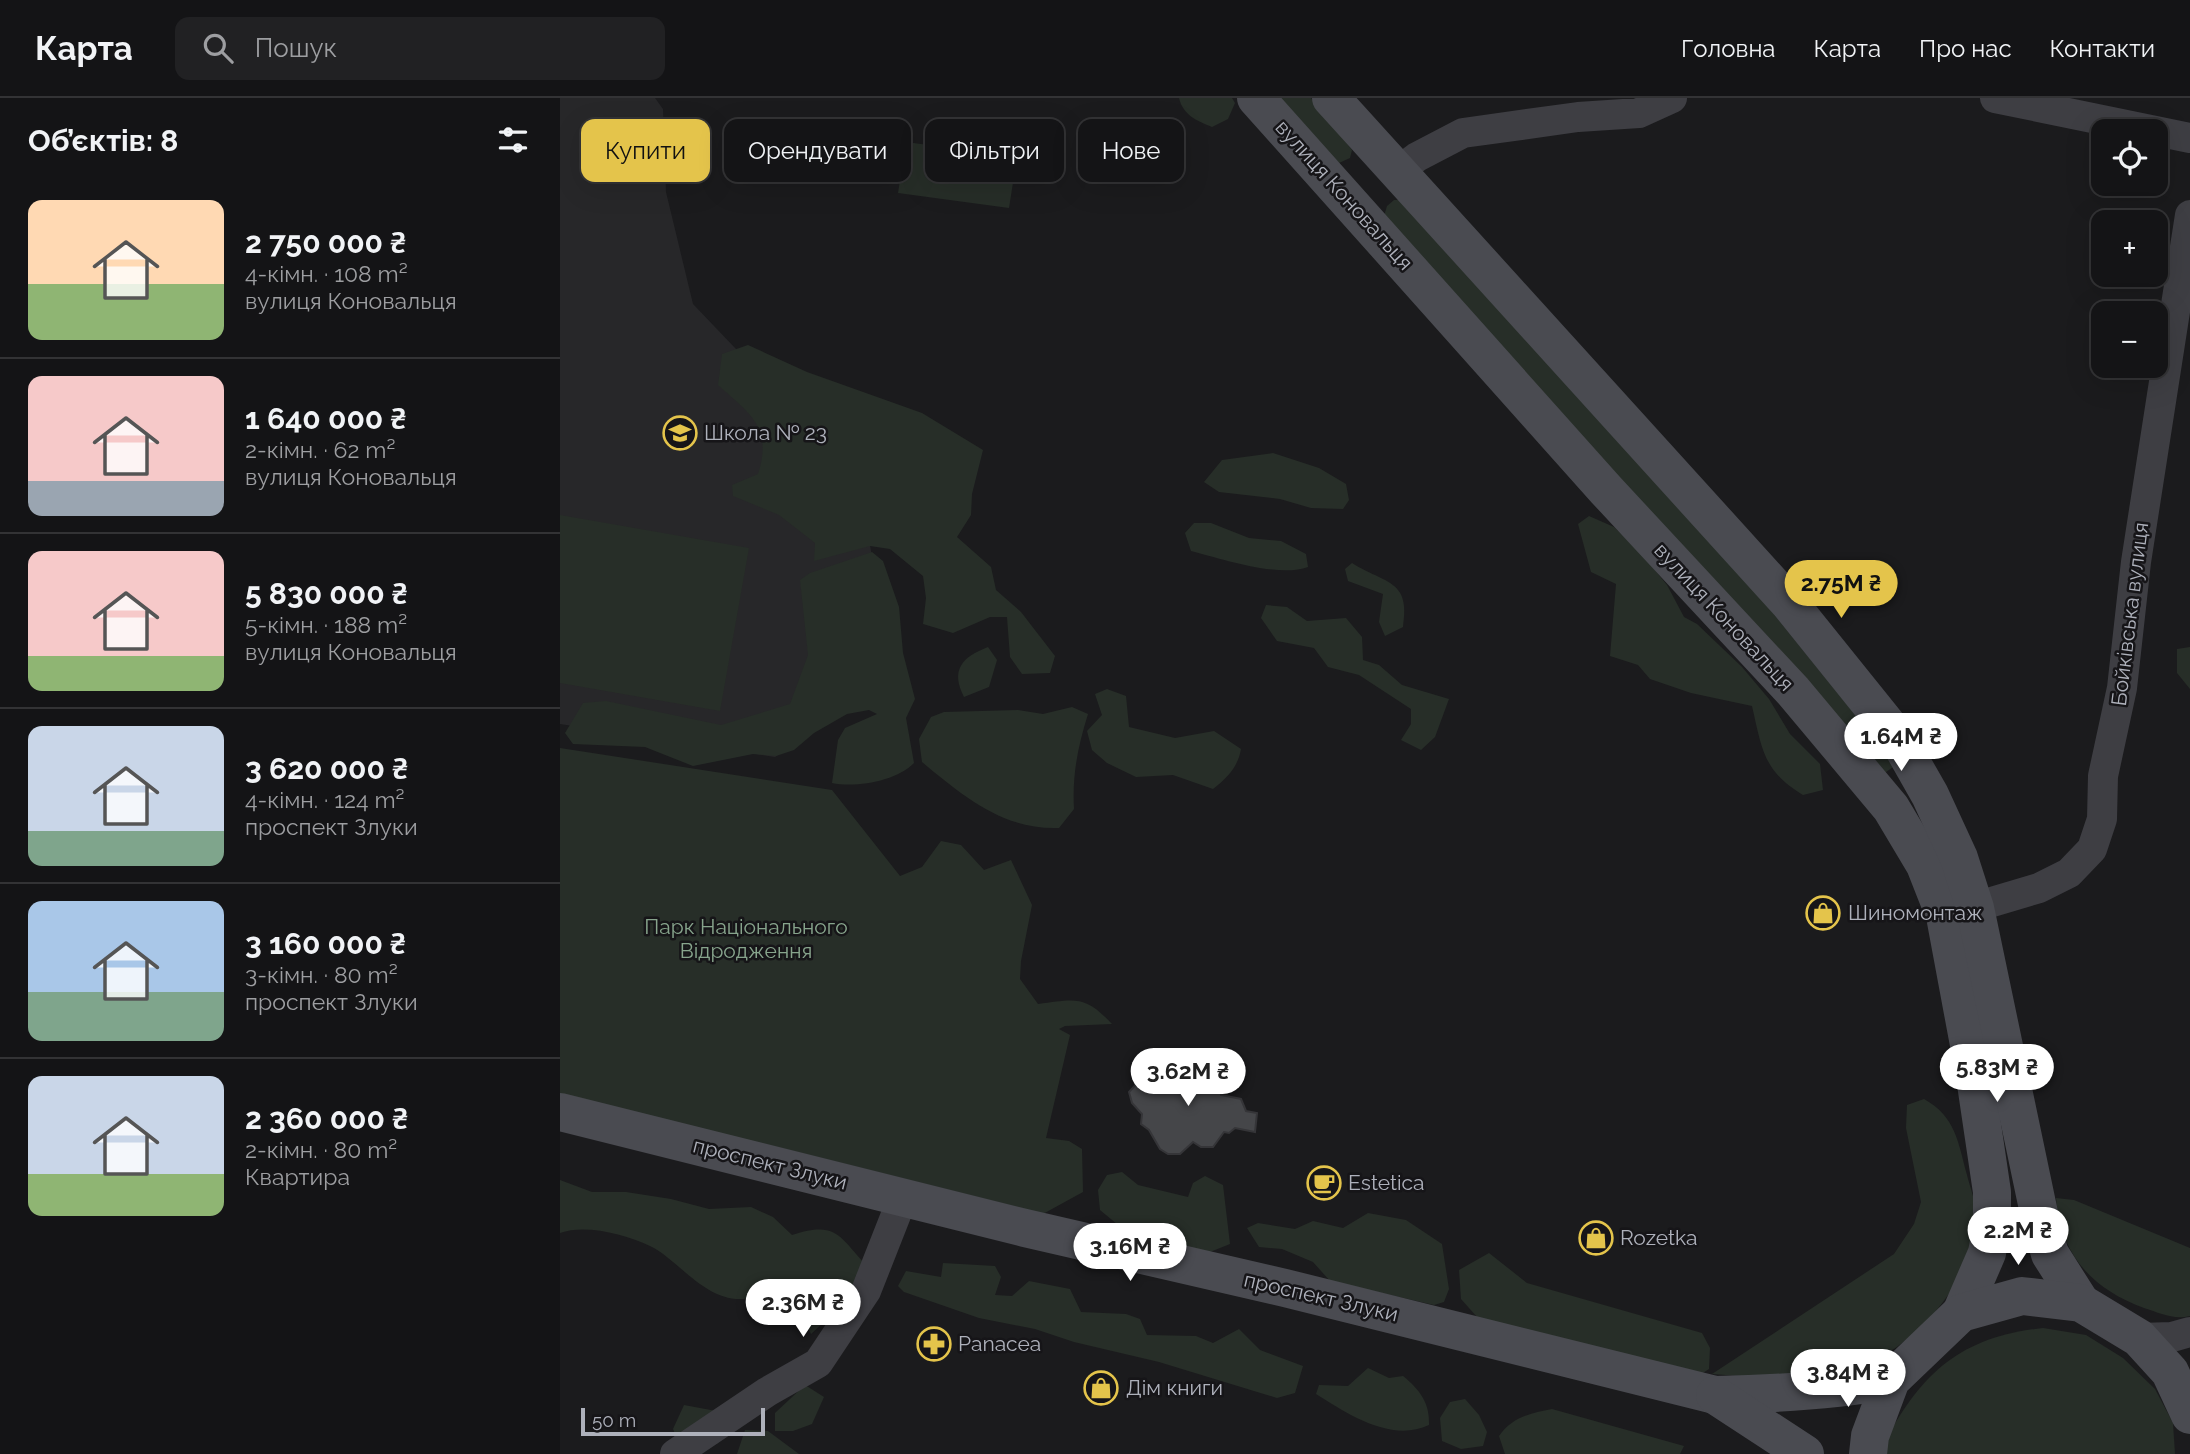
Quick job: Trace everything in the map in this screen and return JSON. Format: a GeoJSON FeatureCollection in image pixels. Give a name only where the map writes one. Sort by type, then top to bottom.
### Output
{"type":"FeatureCollection","features":[{"type":"Feature","properties":{"kind":"main road","name":"вулиця Коновальця"},"geometry":{"type":"LineString","coordinates":[[1256,98],[1352,202],[1606,490],[1793,691],[1891,808],[1924,865],[1960,912]]}},
{"type":"Feature","properties":{"kind":"main road","name":"вулиця Коновальця"},"geometry":{"type":"LineString","coordinates":[[1331,98],[1790,604],[1897,737],[1930,795],[1959,858],[1960,912],[1993,1074],[2050,1254],[2081,1303]]}},
{"type":"Feature","properties":{"kind":"main road"},"geometry":{"type":"LineString","coordinates":[[1352,202],[1396,172]]}},
{"type":"Feature","properties":{"kind":"main road"},"geometry":{"type":"LineString","coordinates":[[1891,808],[1930,795]]}},
{"type":"Feature","properties":{"kind":"main road","name":"вулиця Коновальця"},"geometry":{"type":"LineString","coordinates":[[1961,1313],[1987,1253],[1992,1224],[1993,1074]]}},
{"type":"Feature","properties":{"kind":"main road","name":"проспект Злуки"},"geometry":{"type":"LineString","coordinates":[[560,1112],[1715,1395],[1784,1394],[1848,1388],[1891,1380]]}},
{"type":"Feature","properties":{"kind":"main road"},"geometry":{"type":"LineString","coordinates":[[1868,1454],[1870,1436],[1891,1380],[1961,1313],[2022,1296],[2081,1303],[2139,1338],[2169,1372],[2190,1415]]}},
{"type":"Feature","properties":{"kind":"main road","name":"проспект Злуки"},"geometry":{"type":"LineString","coordinates":[[1715,1395],[1805,1454]]}},
{"type":"Feature","properties":{"kind":"street"},"geometry":{"type":"LineString","coordinates":[[1396,172],[1417,157],[1463,133],[1578,117],[1639,113],[1672,98]]}},
{"type":"Feature","properties":{"kind":"street"},"geometry":{"type":"LineString","coordinates":[[1995,98],[2190,138]]}},
{"type":"Feature","properties":{"kind":"street","name":"Бойківська вулиця"},"geometry":{"type":"LineString","coordinates":[[1960,912],[2019,896],[2069,873],[2092,849],[2102,818],[2103,776],[2122,688],[2136,562],[2190,215]]}},
{"type":"Feature","properties":{"kind":"street"},"geometry":{"type":"LineString","coordinates":[[675,1454],[766,1392],[818,1363],[866,1291],[903,1196]]}},
{"type":"Feature","properties":{"kind":"street"},"geometry":{"type":"LineString","coordinates":[[2139,1338],[2172,1337],[2190,1332]]}},
{"type":"Feature","properties":{"kind":"shaded area","name":"Школа № 23"},"geometry":{"type":"Polygon","coordinates":[[[560,98],[655,98],[663,109],[663,119],[581,119],[581,182],[666,182],[693,304],[736,349],[865,517],[893,676],[775,757],[560,724],[560,98]]]}},
{"type":"Feature","properties":{"kind":"green space"},"geometry":{"type":"Polygon","coordinates":[[[1179,98],[1232,98],[1235,103],[1228,119],[1212,127],[1187,113],[1179,98]]]}},
{"type":"Feature","properties":{"kind":"green space"},"geometry":{"type":"Polygon","coordinates":[[[1270,98],[1311,98],[1352,150],[1350,158],[1339,163],[1270,98]]]}},
{"type":"Feature","properties":{"kind":"green space"},"geometry":{"type":"Polygon","coordinates":[[[911,143],[925,145],[925,182],[1013,182],[1009,208],[898,193],[900,182],[911,182],[911,143]]]}},
{"type":"Feature","properties":{"kind":"green space"},"geometry":{"type":"Polygon","coordinates":[[[1394,200],[1401,200],[1701,524],[1896,765],[1879,777],[1384,216],[1387,206],[1394,200]]]}},
{"type":"Feature","properties":{"kind":"green space"},"geometry":{"type":"Polygon","coordinates":[[[748,345],[807,372],[922,413],[983,450],[972,494],[971,515],[957,537],[991,567],[996,590],[1021,612],[1055,656],[1050,673],[1022,674],[1010,657],[1007,617],[990,617],[953,633],[923,624],[926,598],[923,576],[890,549],[870,546],[814,561],[815,543],[779,515],[733,496],[732,485],[758,474],[763,444],[756,423],[718,385],[722,354],[748,345]]]}},
{"type":"Feature","properties":{"kind":"green space"},"geometry":{"type":"Polygon","coordinates":[[[1273,453],[1319,468],[1346,484],[1349,500],[1343,509],[1311,508],[1280,499],[1219,492],[1204,482],[1222,460],[1273,453]]]}},
{"type":"Feature","properties":{"kind":"green space"},"geometry":{"type":"Polygon","coordinates":[[[560,515],[749,548],[720,711],[560,683],[560,515]]]}},
{"type":"Feature","properties":{"kind":"green space"},"geometry":{"type":"Polygon","coordinates":[[[1589,516],[1614,527],[1641,553],[1667,585],[1684,617],[1697,624],[1742,667],[1769,699],[1790,734],[1820,764],[1823,790],[1803,795],[1772,768],[1762,747],[1752,706],[1691,693],[1650,679],[1638,665],[1610,656],[1616,584],[1591,572],[1578,524],[1589,516]]]}},
{"type":"Feature","properties":{"kind":"green space"},"geometry":{"type":"Polygon","coordinates":[[[1194,523],[1211,523],[1249,538],[1281,541],[1306,554],[1308,567],[1296,570],[1266,569],[1191,551],[1185,533],[1194,523]]]}},
{"type":"Feature","properties":{"kind":"green space"},"geometry":{"type":"Polygon","coordinates":[[[872,552],[883,561],[899,607],[903,653],[915,699],[906,718],[914,763],[907,769],[876,782],[853,785],[832,783],[838,740],[845,728],[877,714],[869,710],[847,714],[814,733],[794,750],[776,756],[753,754],[693,766],[645,747],[573,744],[565,733],[583,703],[606,701],[721,725],[790,704],[808,655],[800,580],[810,573],[872,552]]]}},
{"type":"Feature","properties":{"kind":"green space"},"geometry":{"type":"Polygon","coordinates":[[[1352,563],[1385,580],[1399,591],[1403,600],[1403,627],[1385,636],[1379,622],[1383,594],[1348,581],[1345,569],[1352,563]]]}},
{"type":"Feature","properties":{"kind":"green space"},"geometry":{"type":"Polygon","coordinates":[[[1266,605],[1287,607],[1307,621],[1346,618],[1362,637],[1363,660],[1379,665],[1402,685],[1449,699],[1435,737],[1421,750],[1401,740],[1411,724],[1411,709],[1359,675],[1328,667],[1314,648],[1277,641],[1261,618],[1266,605]]]}},
{"type":"Feature","properties":{"kind":"green space"},"geometry":{"type":"Polygon","coordinates":[[[988,647],[997,660],[989,687],[964,697],[958,679],[961,666],[971,655],[988,647]]]}},
{"type":"Feature","properties":{"kind":"green space"},"geometry":{"type":"Polygon","coordinates":[[[2190,647],[2190,689],[2177,673],[2177,649],[2190,647]]]}},
{"type":"Feature","properties":{"kind":"green space"},"geometry":{"type":"Polygon","coordinates":[[[1107,689],[1126,696],[1129,727],[1175,738],[1214,731],[1241,749],[1235,767],[1213,789],[1173,775],[1136,777],[1107,763],[1092,750],[1087,731],[1102,715],[1095,694],[1107,689]]]}},
{"type":"Feature","properties":{"kind":"green space"},"geometry":{"type":"Polygon","coordinates":[[[1072,707],[1088,714],[1076,761],[1074,809],[1059,828],[1039,827],[1002,817],[953,787],[922,762],[919,739],[931,717],[944,712],[1018,710],[1043,714],[1072,707]]]}},
{"type":"Feature","properties":{"kind":"green space","name":"Парк Національного Відродження"},"geometry":{"type":"Polygon","coordinates":[[[560,748],[832,790],[900,876],[922,867],[941,841],[961,845],[984,870],[1011,860],[1032,905],[1020,979],[1038,1004],[1079,1001],[1094,1008],[1112,1024],[1065,1026],[1059,1029],[1070,1035],[1046,1138],[1069,1141],[1082,1149],[1083,1192],[1041,1215],[560,1106],[560,748]]]}},
{"type":"Feature","properties":{"kind":"green space"},"geometry":{"type":"Polygon","coordinates":[[[1924,1099],[1943,1114],[1954,1131],[1975,1206],[1974,1233],[1967,1260],[1937,1309],[1917,1331],[1894,1349],[1870,1363],[1845,1372],[1798,1377],[1712,1374],[1894,1254],[1914,1224],[1921,1202],[1906,1128],[1907,1105],[1924,1099]]]}},
{"type":"Feature","properties":{"kind":"green space"},"geometry":{"type":"Polygon","coordinates":[[[1122,1172],[1138,1185],[1188,1197],[1193,1183],[1205,1176],[1223,1185],[1230,1244],[1205,1254],[1123,1229],[1100,1210],[1098,1190],[1107,1175],[1122,1172]]]}},
{"type":"Feature","properties":{"kind":"green space"},"geometry":{"type":"Polygon","coordinates":[[[560,1180],[592,1192],[626,1192],[671,1199],[709,1209],[751,1207],[773,1217],[792,1235],[819,1229],[836,1234],[868,1267],[838,1309],[811,1334],[798,1309],[769,1292],[746,1299],[729,1298],[704,1287],[661,1252],[640,1242],[593,1230],[560,1233],[560,1180]]]}},
{"type":"Feature","properties":{"kind":"green space"},"geometry":{"type":"Polygon","coordinates":[[[2056,1198],[2074,1200],[2190,1248],[2190,1316],[2172,1317],[2144,1308],[2125,1300],[2094,1280],[2082,1267],[2064,1236],[2056,1198]]]}},
{"type":"Feature","properties":{"kind":"green space"},"geometry":{"type":"Polygon","coordinates":[[[1368,1213],[1406,1220],[1442,1244],[1449,1289],[1444,1302],[1434,1305],[1330,1281],[1313,1262],[1282,1249],[1259,1247],[1247,1228],[1258,1223],[1295,1229],[1313,1221],[1343,1228],[1368,1213]]]}},
{"type":"Feature","properties":{"kind":"green space"},"geometry":{"type":"Polygon","coordinates":[[[1489,1253],[1527,1283],[1702,1333],[1710,1348],[1709,1369],[1692,1380],[1493,1335],[1461,1299],[1459,1270],[1489,1253]]]}},
{"type":"Feature","properties":{"kind":"green space"},"geometry":{"type":"Polygon","coordinates":[[[943,1263],[995,1266],[1001,1277],[995,1295],[1012,1296],[1029,1281],[1070,1289],[1081,1312],[1126,1314],[1140,1319],[1147,1335],[1196,1336],[1213,1343],[1239,1329],[1260,1350],[1303,1366],[1295,1393],[1277,1398],[1159,1362],[1074,1342],[1035,1329],[979,1318],[904,1292],[898,1286],[906,1271],[941,1277],[943,1263]]]}},
{"type":"Feature","properties":{"kind":"green space"},"geometry":{"type":"Polygon","coordinates":[[[2043,1328],[2086,1335],[2123,1358],[2155,1389],[2173,1423],[2175,1454],[1882,1454],[1882,1447],[1911,1399],[1945,1364],[1965,1350],[1988,1340],[2043,1328]]]}},
{"type":"Feature","properties":{"kind":"green space"},"geometry":{"type":"Polygon","coordinates":[[[1368,1368],[1389,1378],[1403,1376],[1409,1381],[1426,1404],[1429,1425],[1400,1431],[1370,1424],[1316,1394],[1319,1385],[1348,1386],[1368,1368]]]}},
{"type":"Feature","properties":{"kind":"green space"},"geometry":{"type":"Polygon","coordinates":[[[805,1385],[824,1397],[812,1424],[793,1431],[775,1431],[775,1413],[805,1385]]]}},
{"type":"Feature","properties":{"kind":"green space"},"geometry":{"type":"Polygon","coordinates":[[[1465,1399],[1479,1415],[1487,1432],[1483,1446],[1461,1449],[1442,1441],[1440,1418],[1450,1402],[1465,1399]]]}},
{"type":"Feature","properties":{"kind":"green space"},"geometry":{"type":"Polygon","coordinates":[[[684,1405],[716,1411],[732,1427],[717,1444],[680,1444],[673,1429],[684,1405]]]}},
{"type":"Feature","properties":{"kind":"green space"},"geometry":{"type":"Polygon","coordinates":[[[1552,1409],[1684,1446],[1680,1454],[1505,1454],[1499,1436],[1510,1424],[1522,1417],[1552,1409]]]}},
{"type":"Feature","properties":{"kind":"green space"},"geometry":{"type":"Polygon","coordinates":[[[745,1430],[768,1431],[799,1454],[737,1454],[745,1430]]]}},
{"type":"Feature","properties":{"kind":"building"},"geometry":{"type":"Polygon","coordinates":[[[1183,1061],[1197,1061],[1207,1067],[1217,1081],[1221,1095],[1241,1099],[1246,1111],[1257,1113],[1255,1132],[1235,1128],[1229,1133],[1224,1132],[1213,1147],[1201,1147],[1193,1142],[1180,1154],[1168,1154],[1160,1149],[1149,1130],[1141,1124],[1142,1114],[1132,1103],[1129,1092],[1140,1080],[1151,1077],[1159,1067],[1183,1061]]]}},
{"type":"Feature","properties":{"kind":"building","name":"Estetica"},"geometry":{"type":"Polygon","coordinates":[[[1324,1169],[1334,1173],[1338,1183],[1334,1193],[1324,1197],[1314,1193],[1310,1183],[1314,1173],[1324,1169]]]}},
{"type":"Feature","properties":{"kind":"place","name":"Школа № 23"},"geometry":{"type":"Point","coordinates":[680,433]}},
{"type":"Feature","properties":{"kind":"place","name":"Шиномонтаж"},"geometry":{"type":"Point","coordinates":[1823,913]}},
{"type":"Feature","properties":{"kind":"place","name":"Estetica"},"geometry":{"type":"Point","coordinates":[1324,1183]}},
{"type":"Feature","properties":{"kind":"place","name":"Rozetka"},"geometry":{"type":"Point","coordinates":[1596,1238]}},
{"type":"Feature","properties":{"kind":"place","name":"Panacea"},"geometry":{"type":"Point","coordinates":[934,1344]}},
{"type":"Feature","properties":{"kind":"place","name":"Дім книги"},"geometry":{"type":"Point","coordinates":[1101,1388]}}]}
